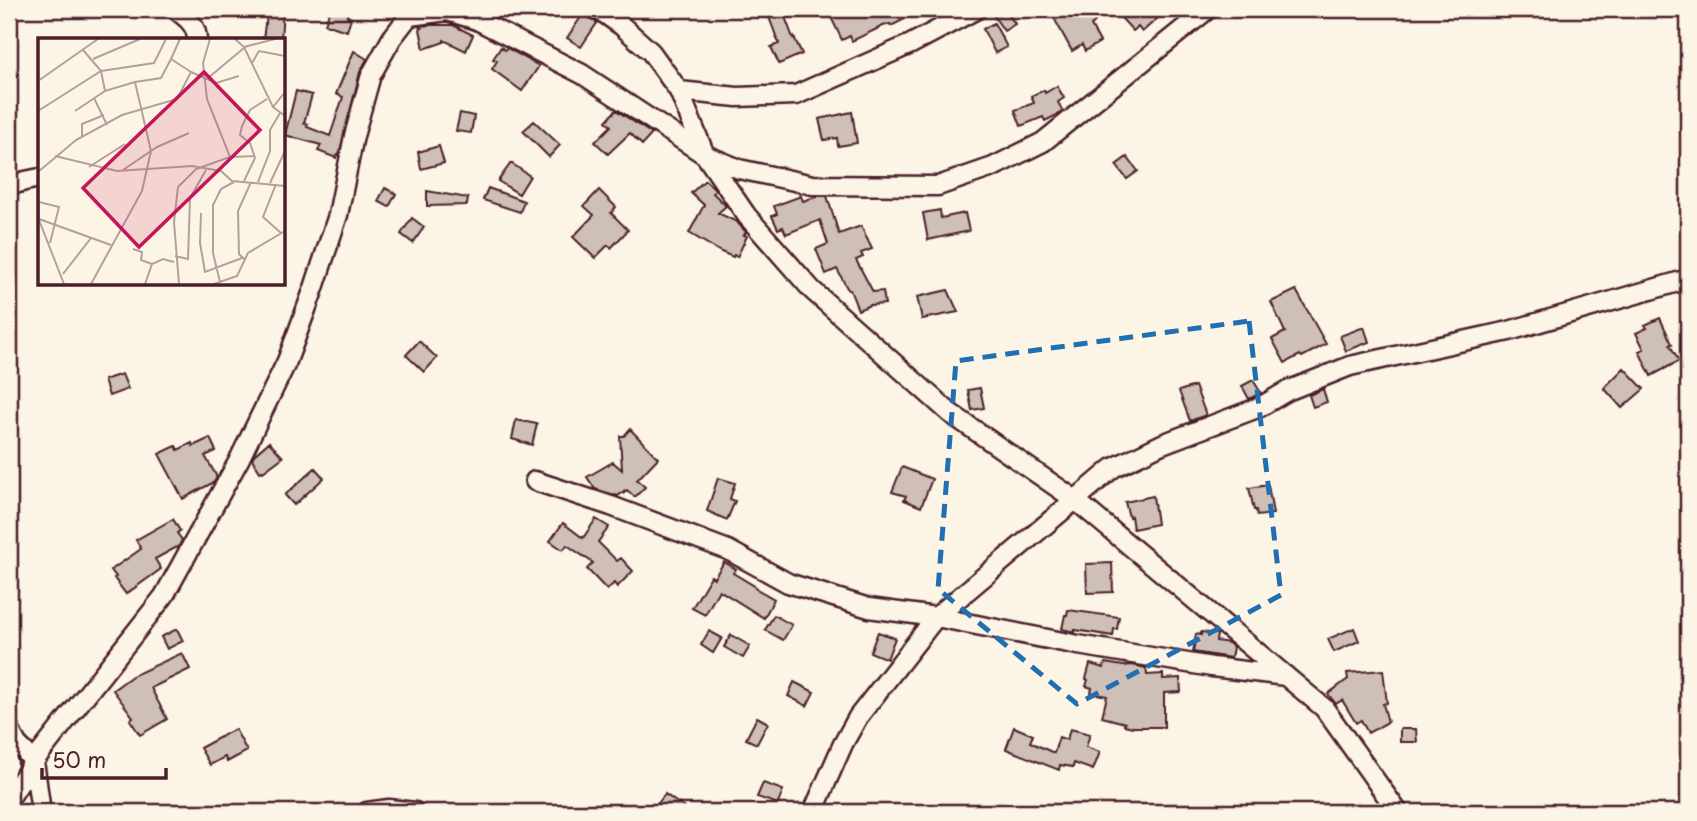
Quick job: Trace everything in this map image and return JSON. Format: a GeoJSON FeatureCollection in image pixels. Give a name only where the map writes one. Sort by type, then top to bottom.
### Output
{"type":"FeatureCollection","features":[{"type":"Feature","properties":{"kind":"street"},"geometry":{"type":"LineString","coordinates":[[175,9],[196,29],[197,38]]}},
{"type":"Feature","properties":{"kind":"street"},"geometry":{"type":"LineString","coordinates":[[598,9],[622,26],[650,52],[679,91],[705,155],[747,216],[812,290],[950,413],[1074,499],[1324,708],[1398,812]]}},
{"type":"Feature","properties":{"kind":"street"},"geometry":{"type":"LineString","coordinates":[[679,91],[737,97],[796,95],[911,44],[977,9]]}},
{"type":"Feature","properties":{"kind":"street"},"geometry":{"type":"LineString","coordinates":[[9,799],[34,761],[164,596],[239,460],[287,361],[314,288],[338,215],[354,136],[371,75],[407,12],[447,11],[477,20],[582,74],[705,155],[739,169],[813,186],[938,186],[993,167],[1043,142],[1208,9]]}},
{"type":"Feature","properties":{"kind":"street"},"geometry":{"type":"LineString","coordinates":[[9,186],[38,178]]}},
{"type":"Feature","properties":{"kind":"street"},"geometry":{"type":"LineString","coordinates":[[813,812],[858,717],[936,617],[1113,468],[1162,444],[1260,407],[1287,391],[1350,366],[1509,331],[1688,279]]}},
{"type":"Feature","properties":{"kind":"street"},"geometry":{"type":"LineString","coordinates":[[535,481],[611,506],[727,550],[788,583],[869,608],[936,617],[1078,645],[1212,667],[1286,676]]}},
{"type":"Feature","properties":{"kind":"street"},"geometry":{"type":"LineString","coordinates":[[12,738],[34,761],[41,812]]}},
{"type":"Feature","properties":{"kind":"street"},"geometry":{"type":"LineString","coordinates":[[367,812],[389,809],[415,812]]}},
{"type":"Feature","properties":{"kind":"highlighted area"},"geometry":{"type":"Polygon","coordinates":[[[1249,321],[1281,595],[1077,704],[938,589],[956,361],[1249,321]]]}},
{"type":"Feature","properties":{"kind":"building"},"geometry":{"type":"Polygon","coordinates":[[[267,9],[283,9],[281,38],[263,38],[267,9]]]}},
{"type":"Feature","properties":{"kind":"building"},"geometry":{"type":"Polygon","coordinates":[[[330,9],[349,9],[347,16],[351,18],[347,31],[325,24],[330,9]]]}},
{"type":"Feature","properties":{"kind":"building"},"geometry":{"type":"Polygon","coordinates":[[[766,9],[782,9],[802,54],[779,64],[771,47],[779,44],[766,9]]]}},
{"type":"Feature","properties":{"kind":"building"},"geometry":{"type":"Polygon","coordinates":[[[827,9],[899,9],[905,19],[852,41],[850,36],[842,40],[827,9]]]}},
{"type":"Feature","properties":{"kind":"building"},"geometry":{"type":"Polygon","coordinates":[[[989,9],[1005,9],[1015,24],[1004,31],[989,9]]]}},
{"type":"Feature","properties":{"kind":"building"},"geometry":{"type":"Polygon","coordinates":[[[1074,9],[1105,9],[1091,26],[1100,42],[1085,51],[1082,45],[1072,51],[1055,20],[1074,9]]]}},
{"type":"Feature","properties":{"kind":"building"},"geometry":{"type":"Polygon","coordinates":[[[1113,9],[1168,9],[1142,32],[1138,27],[1133,31],[1113,9]]]}},
{"type":"Feature","properties":{"kind":"building"},"geometry":{"type":"Polygon","coordinates":[[[583,14],[597,23],[581,47],[567,38],[583,14]]]}},
{"type":"Feature","properties":{"kind":"building"},"geometry":{"type":"Polygon","coordinates":[[[994,23],[1007,47],[995,53],[983,29],[994,23]]]}},
{"type":"Feature","properties":{"kind":"building"},"geometry":{"type":"Polygon","coordinates":[[[453,25],[473,35],[466,51],[444,40],[424,49],[422,28],[418,26],[453,25]]]}},
{"type":"Feature","properties":{"kind":"building"},"geometry":{"type":"Polygon","coordinates":[[[501,47],[539,66],[522,91],[492,69],[497,61],[493,59],[501,47]]]}},
{"type":"Feature","properties":{"kind":"building"},"geometry":{"type":"Polygon","coordinates":[[[354,51],[367,59],[360,72],[339,155],[336,158],[318,151],[321,145],[285,135],[296,91],[312,95],[304,123],[308,124],[307,127],[330,136],[343,97],[336,94],[354,51]]]}},
{"type":"Feature","properties":{"kind":"building"},"geometry":{"type":"Polygon","coordinates":[[[1057,86],[1064,98],[1058,102],[1063,112],[1045,121],[1043,117],[1021,126],[1015,110],[1034,103],[1031,96],[1044,90],[1045,93],[1057,86]]]}},
{"type":"Feature","properties":{"kind":"building"},"geometry":{"type":"Polygon","coordinates":[[[616,110],[652,134],[642,145],[630,133],[608,154],[595,142],[611,126],[606,121],[616,110]]]}},
{"type":"Feature","properties":{"kind":"building"},"geometry":{"type":"Polygon","coordinates":[[[852,112],[857,143],[838,146],[837,138],[824,140],[819,119],[852,112]]]}},
{"type":"Feature","properties":{"kind":"building"},"geometry":{"type":"Polygon","coordinates":[[[460,113],[474,116],[471,133],[456,131],[460,113]]]}},
{"type":"Feature","properties":{"kind":"building"},"geometry":{"type":"Polygon","coordinates":[[[534,121],[560,145],[549,157],[523,131],[534,121]]]}},
{"type":"Feature","properties":{"kind":"building"},"geometry":{"type":"Polygon","coordinates":[[[439,146],[444,163],[421,169],[418,152],[439,146]]]}},
{"type":"Feature","properties":{"kind":"building"},"geometry":{"type":"Polygon","coordinates":[[[1127,157],[1138,171],[1127,179],[1116,165],[1127,157]]]}},
{"type":"Feature","properties":{"kind":"building"},"geometry":{"type":"Polygon","coordinates":[[[511,163],[530,176],[519,194],[498,181],[511,163]]]}},
{"type":"Feature","properties":{"kind":"building"},"geometry":{"type":"Polygon","coordinates":[[[705,180],[716,190],[713,193],[726,206],[718,213],[737,222],[746,232],[744,235],[747,236],[737,257],[721,252],[689,233],[704,205],[691,193],[705,180]]]}},
{"type":"Feature","properties":{"kind":"building"},"geometry":{"type":"Polygon","coordinates":[[[385,188],[396,194],[389,207],[378,201],[385,188]]]}},
{"type":"Feature","properties":{"kind":"building"},"geometry":{"type":"Polygon","coordinates":[[[488,188],[524,201],[520,212],[483,200],[488,188]]]}},
{"type":"Feature","properties":{"kind":"building"},"geometry":{"type":"Polygon","coordinates":[[[599,190],[616,207],[611,213],[628,230],[611,248],[608,245],[595,258],[573,237],[594,215],[584,206],[599,190]]]}},
{"type":"Feature","properties":{"kind":"building"},"geometry":{"type":"Polygon","coordinates":[[[427,191],[468,198],[467,205],[427,206],[427,191]]]}},
{"type":"Feature","properties":{"kind":"building"},"geometry":{"type":"Polygon","coordinates":[[[801,196],[803,201],[827,196],[839,234],[861,226],[872,249],[861,253],[863,257],[856,260],[873,292],[883,291],[885,304],[870,305],[858,310],[837,269],[826,274],[816,249],[828,244],[820,220],[786,234],[783,227],[778,229],[772,216],[777,214],[774,206],[801,196]]]}},
{"type":"Feature","properties":{"kind":"building"},"geometry":{"type":"Polygon","coordinates":[[[940,210],[941,218],[965,213],[969,231],[928,240],[923,213],[940,210]]]}},
{"type":"Feature","properties":{"kind":"building"},"geometry":{"type":"Polygon","coordinates":[[[412,218],[424,227],[413,243],[401,234],[412,218]]]}},
{"type":"Feature","properties":{"kind":"building"},"geometry":{"type":"Polygon","coordinates":[[[948,290],[958,312],[922,319],[917,297],[948,290]]]}},
{"type":"Feature","properties":{"kind":"building"},"geometry":{"type":"Polygon","coordinates":[[[1296,290],[1326,344],[1285,363],[1272,339],[1285,332],[1271,302],[1296,290]]]}},
{"type":"Feature","properties":{"kind":"building"},"geometry":{"type":"Polygon","coordinates":[[[1660,318],[1679,361],[1651,376],[1639,351],[1644,349],[1636,333],[1660,318]]]}},
{"type":"Feature","properties":{"kind":"building"},"geometry":{"type":"Polygon","coordinates":[[[1364,327],[1369,342],[1346,351],[1340,336],[1364,327]]]}},
{"type":"Feature","properties":{"kind":"building"},"geometry":{"type":"Polygon","coordinates":[[[419,341],[437,358],[424,372],[406,355],[419,341]]]}},
{"type":"Feature","properties":{"kind":"building"},"geometry":{"type":"Polygon","coordinates":[[[1624,368],[1644,389],[1622,408],[1604,388],[1624,368]]]}},
{"type":"Feature","properties":{"kind":"building"},"geometry":{"type":"Polygon","coordinates":[[[122,374],[128,389],[109,396],[104,380],[122,374]]]}},
{"type":"Feature","properties":{"kind":"building"},"geometry":{"type":"Polygon","coordinates":[[[1253,380],[1261,393],[1249,399],[1242,386],[1253,380]]]}},
{"type":"Feature","properties":{"kind":"building"},"geometry":{"type":"Polygon","coordinates":[[[1195,386],[1206,415],[1190,421],[1179,391],[1195,386]]]}},
{"type":"Feature","properties":{"kind":"building"},"geometry":{"type":"Polygon","coordinates":[[[980,388],[984,408],[972,410],[968,390],[980,388]]]}},
{"type":"Feature","properties":{"kind":"building"},"geometry":{"type":"Polygon","coordinates":[[[1323,389],[1327,402],[1313,407],[1309,395],[1323,389]]]}},
{"type":"Feature","properties":{"kind":"building"},"geometry":{"type":"Polygon","coordinates":[[[516,420],[537,424],[532,445],[512,439],[516,420]]]}},
{"type":"Feature","properties":{"kind":"building"},"geometry":{"type":"Polygon","coordinates":[[[630,429],[658,458],[637,480],[645,487],[635,497],[627,490],[618,496],[595,489],[587,477],[613,462],[622,470],[620,436],[624,436],[630,429]]]}},
{"type":"Feature","properties":{"kind":"building"},"geometry":{"type":"Polygon","coordinates":[[[210,438],[216,451],[205,456],[217,477],[214,482],[183,499],[159,454],[176,446],[178,450],[192,443],[193,446],[210,438]]]}},
{"type":"Feature","properties":{"kind":"building"},"geometry":{"type":"Polygon","coordinates":[[[269,442],[283,457],[260,472],[252,459],[269,442]]]}},
{"type":"Feature","properties":{"kind":"building"},"geometry":{"type":"Polygon","coordinates":[[[902,467],[932,479],[921,507],[904,500],[906,496],[892,492],[902,467]]]}},
{"type":"Feature","properties":{"kind":"building"},"geometry":{"type":"Polygon","coordinates":[[[315,468],[324,478],[294,505],[285,495],[315,468]]]}},
{"type":"Feature","properties":{"kind":"building"},"geometry":{"type":"Polygon","coordinates":[[[718,478],[735,483],[730,499],[735,501],[727,520],[707,511],[718,478]]]}},
{"type":"Feature","properties":{"kind":"building"},"geometry":{"type":"Polygon","coordinates":[[[1268,485],[1273,514],[1257,516],[1249,488],[1268,485]]]}},
{"type":"Feature","properties":{"kind":"building"},"geometry":{"type":"Polygon","coordinates":[[[1153,496],[1157,524],[1133,529],[1125,502],[1153,496]]]}},
{"type":"Feature","properties":{"kind":"building"},"geometry":{"type":"Polygon","coordinates":[[[173,519],[182,540],[179,546],[155,559],[161,569],[126,594],[111,570],[141,549],[136,540],[173,519]]]}},
{"type":"Feature","properties":{"kind":"building"},"geometry":{"type":"Polygon","coordinates":[[[596,519],[609,527],[598,542],[617,561],[621,558],[633,571],[617,587],[614,583],[607,590],[587,569],[593,563],[567,545],[563,550],[550,541],[563,523],[583,538],[596,519]]]}},
{"type":"Feature","properties":{"kind":"building"},"geometry":{"type":"Polygon","coordinates":[[[724,562],[736,569],[733,573],[774,599],[764,618],[719,590],[705,615],[692,608],[711,576],[714,578],[724,562]]]}},
{"type":"Feature","properties":{"kind":"building"},"geometry":{"type":"Polygon","coordinates":[[[1112,563],[1113,592],[1087,593],[1086,564],[1112,563]]]}},
{"type":"Feature","properties":{"kind":"building"},"geometry":{"type":"Polygon","coordinates":[[[1068,610],[1119,617],[1117,629],[1114,629],[1113,636],[1062,629],[1068,610]]]}},
{"type":"Feature","properties":{"kind":"building"},"geometry":{"type":"Polygon","coordinates":[[[774,615],[792,625],[783,640],[765,630],[774,615]]]}},
{"type":"Feature","properties":{"kind":"building"},"geometry":{"type":"Polygon","coordinates":[[[1354,628],[1359,641],[1334,652],[1328,639],[1354,628]]]}},
{"type":"Feature","properties":{"kind":"building"},"geometry":{"type":"Polygon","coordinates":[[[177,629],[183,641],[167,649],[161,637],[177,629]]]}},
{"type":"Feature","properties":{"kind":"building"},"geometry":{"type":"Polygon","coordinates":[[[709,631],[722,638],[713,653],[701,645],[709,631]]]}},
{"type":"Feature","properties":{"kind":"building"},"geometry":{"type":"Polygon","coordinates":[[[878,632],[895,638],[887,659],[870,652],[878,632]]]}},
{"type":"Feature","properties":{"kind":"building"},"geometry":{"type":"Polygon","coordinates":[[[1201,632],[1217,634],[1216,641],[1229,643],[1233,647],[1231,658],[1193,652],[1196,634],[1201,635],[1201,632]]]}},
{"type":"Feature","properties":{"kind":"building"},"geometry":{"type":"Polygon","coordinates":[[[731,635],[750,646],[743,658],[724,647],[731,635]]]}},
{"type":"Feature","properties":{"kind":"building"},"geometry":{"type":"Polygon","coordinates":[[[182,653],[190,669],[151,688],[167,719],[140,735],[130,720],[133,717],[113,690],[132,676],[182,653]]]}},
{"type":"Feature","properties":{"kind":"building"},"geometry":{"type":"Polygon","coordinates":[[[1105,663],[1146,668],[1147,675],[1163,674],[1163,679],[1180,678],[1181,692],[1164,693],[1164,727],[1133,727],[1102,717],[1107,696],[1091,693],[1092,688],[1086,686],[1086,679],[1090,664],[1104,668],[1105,663]]]}},
{"type":"Feature","properties":{"kind":"building"},"geometry":{"type":"Polygon","coordinates":[[[1383,670],[1387,703],[1383,704],[1388,722],[1368,733],[1361,720],[1356,723],[1342,700],[1336,704],[1328,694],[1348,679],[1347,673],[1383,670]]]}},
{"type":"Feature","properties":{"kind":"building"},"geometry":{"type":"Polygon","coordinates":[[[794,682],[814,692],[807,706],[788,696],[794,682]]]}},
{"type":"Feature","properties":{"kind":"building"},"geometry":{"type":"Polygon","coordinates":[[[757,717],[768,723],[757,744],[746,739],[757,717]]]}},
{"type":"Feature","properties":{"kind":"building"},"geometry":{"type":"Polygon","coordinates":[[[1014,727],[1033,735],[1030,742],[1054,753],[1059,737],[1067,740],[1070,729],[1090,734],[1086,747],[1100,752],[1093,770],[1074,763],[1073,767],[1060,765],[1059,770],[1006,749],[1014,727]]]}},
{"type":"Feature","properties":{"kind":"building"},"geometry":{"type":"Polygon","coordinates":[[[235,729],[247,751],[227,762],[225,757],[210,765],[200,748],[235,729]]]}},
{"type":"Feature","properties":{"kind":"building"},"geometry":{"type":"Polygon","coordinates":[[[1400,729],[1416,729],[1417,742],[1400,742],[1400,729]]]}},
{"type":"Feature","properties":{"kind":"building"},"geometry":{"type":"Polygon","coordinates":[[[763,783],[783,790],[778,804],[757,797],[763,783]]]}},
{"type":"Feature","properties":{"kind":"building"},"geometry":{"type":"Polygon","coordinates":[[[665,794],[690,812],[668,812],[657,805],[665,794]]]}}]}
